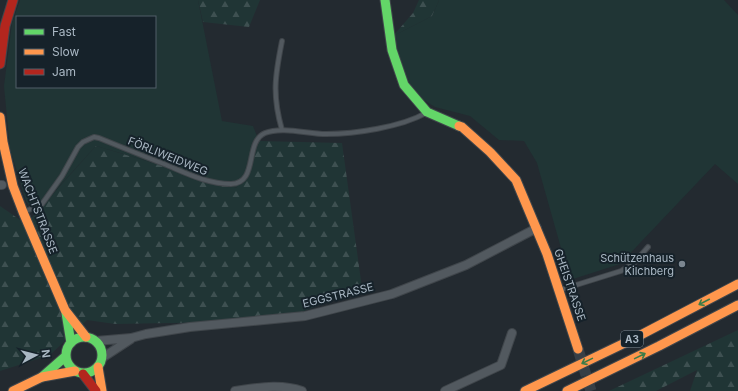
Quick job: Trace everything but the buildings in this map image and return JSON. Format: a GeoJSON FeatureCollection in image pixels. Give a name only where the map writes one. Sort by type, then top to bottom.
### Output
{"type":"FeatureCollection","features":[{"type":"Feature","properties":{"kind":"main road"},"geometry":{"type":"LineString","coordinates":[[0,64],[5,26],[13,0]]}},
{"type":"Feature","properties":{"kind":"main road"},"geometry":{"type":"LineString","coordinates":[[385,0],[392,50],[404,85],[427,112]]}},
{"type":"Feature","properties":{"kind":"main road","name":"GHEISTRASSE"},"geometry":{"type":"LineString","coordinates":[[427,112],[462,127],[490,152],[516,180],[537,228],[560,290],[578,350]]}},
{"type":"Feature","properties":{"kind":"main road","name":"WACHTSTRASSE"},"geometry":{"type":"LineString","coordinates":[[0,117],[3,142],[13,186],[65,310],[71,343]]}},
{"type":"Feature","properties":{"kind":"main road","name":"A3"},"geometry":{"type":"LineString","coordinates":[[525,391],[738,284]]}},
{"type":"Feature","properties":{"kind":"main road","name":"A3"},"geometry":{"type":"LineString","coordinates":[[567,391],[738,305]]}},
{"type":"Feature","properties":{"kind":"main road","name":"WACHTSTRASSE"},"geometry":{"type":"LineString","coordinates":[[65,310],[86,337]]}},
{"type":"Feature","properties":{"kind":"main road"},"geometry":{"type":"LineString","coordinates":[[13,391],[42,378],[79,372],[91,372],[98,367],[102,358],[100,347],[96,341],[86,337],[78,338],[71,343],[68,347],[66,356],[68,365],[79,372],[96,391]]}},
{"type":"Feature","properties":{"kind":"main road"},"geometry":{"type":"LineString","coordinates":[[42,378],[66,356]]}},
{"type":"Feature","properties":{"kind":"main road"},"geometry":{"type":"LineString","coordinates":[[98,367],[102,391]]}},
{"type":"Feature","properties":{"kind":"street","name":"EGGSTRASSE"},"geometry":{"type":"LineString","coordinates":[[96,341],[131,338],[153,332],[190,326],[305,316],[392,294],[466,265],[537,228]]}},
{"type":"Feature","properties":{"kind":"street"},"geometry":{"type":"LineString","coordinates":[[445,391],[501,365],[512,333]]}},
{"type":"Feature","properties":{"kind":"street","name":"EGGSTRASSE"},"geometry":{"type":"LineString","coordinates":[[102,358],[131,338]]}},
{"type":"Feature","properties":{"kind":"street"},"geometry":{"type":"LineString","coordinates":[[235,391],[275,386],[292,387],[302,391]]}},
{"type":"Feature","properties":{"kind":"lane"},"geometry":{"type":"LineString","coordinates":[[282,41],[276,72],[275,95],[277,114],[282,130]]}},
{"type":"Feature","properties":{"kind":"lane","name":"FÖRLIWEIDWEG"},"geometry":{"type":"LineString","coordinates":[[23,212],[42,204],[62,176],[78,147],[88,139],[94,137],[206,181],[231,184],[238,183],[244,179],[248,172],[254,146],[258,138],[266,133],[282,130],[325,134],[352,133],[387,126],[419,117],[427,112]]}},
{"type":"Feature","properties":{"kind":"lane"},"geometry":{"type":"LineString","coordinates":[[560,290],[621,271],[634,263],[648,247]]}},
{"type":"Feature","properties":{"kind":"green space"},"geometry":{"type":"Polygon","coordinates":[[[20,0],[198,0],[222,121],[253,126],[259,141],[238,188],[96,146],[35,213],[26,201],[10,149],[4,86],[12,23],[20,0]]]}},
{"type":"Feature","properties":{"kind":"green space"},"geometry":{"type":"Polygon","coordinates":[[[198,0],[260,0],[249,27],[203,22],[198,0]]]}},
{"type":"Feature","properties":{"kind":"green space"},"geometry":{"type":"Polygon","coordinates":[[[419,0],[439,0],[432,16],[393,36],[413,13],[419,0]]]}},
{"type":"Feature","properties":{"kind":"green space"},"geometry":{"type":"Polygon","coordinates":[[[439,0],[724,0],[738,15],[738,184],[715,164],[620,264],[570,280],[537,163],[524,141],[499,140],[470,116],[435,107],[422,99],[409,84],[393,36],[432,16],[439,0]]]}},
{"type":"Feature","properties":{"kind":"green space"},"geometry":{"type":"Polygon","coordinates":[[[259,141],[342,143],[362,288],[279,321],[115,324],[87,320],[50,355],[0,371],[0,206],[26,224],[96,146],[237,188],[259,141]]]}},
{"type":"Feature","properties":{"kind":"green space"},"geometry":{"type":"Polygon","coordinates":[[[738,330],[738,391],[690,391],[697,370],[656,391],[609,391],[738,330]]]}},
{"type":"Feature","properties":{"kind":"tunnel"},"geometry":{"type":"LineString","coordinates":[[578,349],[591,391]]}},
{"type":"Feature","properties":{"kind":"traffic: fast"},"geometry":{"type":"LineString","coordinates":[[385,0],[392,50],[404,85],[427,112],[459,126]]}},
{"type":"Feature","properties":{"kind":"traffic: fast"},"geometry":{"type":"LineString","coordinates":[[66,313],[71,343]]}},
{"type":"Feature","properties":{"kind":"traffic: fast"},"geometry":{"type":"LineString","coordinates":[[88,337],[97,342],[101,348],[102,355],[101,362],[97,368],[88,373],[80,373],[71,368],[67,362],[66,351],[71,342],[77,338],[88,337]]}},
{"type":"Feature","properties":{"kind":"traffic: fast"},"geometry":{"type":"LineString","coordinates":[[42,377],[66,356]]}},
{"type":"Feature","properties":{"kind":"traffic: slow"},"geometry":{"type":"LineString","coordinates":[[0,117],[3,142],[13,186],[23,212],[65,310],[86,337]]}},
{"type":"Feature","properties":{"kind":"traffic: slow"},"geometry":{"type":"LineString","coordinates":[[459,126],[490,152],[516,180],[547,254],[578,349]]}},
{"type":"Feature","properties":{"kind":"traffic: slow"},"geometry":{"type":"LineString","coordinates":[[525,391],[633,339],[738,284]]}},
{"type":"Feature","properties":{"kind":"traffic: slow"},"geometry":{"type":"LineString","coordinates":[[567,391],[738,305]]}},
{"type":"Feature","properties":{"kind":"traffic: slow"},"geometry":{"type":"LineString","coordinates":[[98,367],[102,391]]}},
{"type":"Feature","properties":{"kind":"traffic: slow"},"geometry":{"type":"LineString","coordinates":[[13,391],[42,377],[75,371]]}},
{"type":"Feature","properties":{"kind":"traffic: jam"},"geometry":{"type":"LineString","coordinates":[[0,64],[5,26],[13,0]]}},
{"type":"Feature","properties":{"kind":"traffic: jam"},"geometry":{"type":"LineString","coordinates":[[83,374],[96,391]]}},
{"type":"Feature","properties":{"kind":"place","name":"Schützenhaus Kilchberg"},"geometry":{"type":"Point","coordinates":[682,264]}}]}
